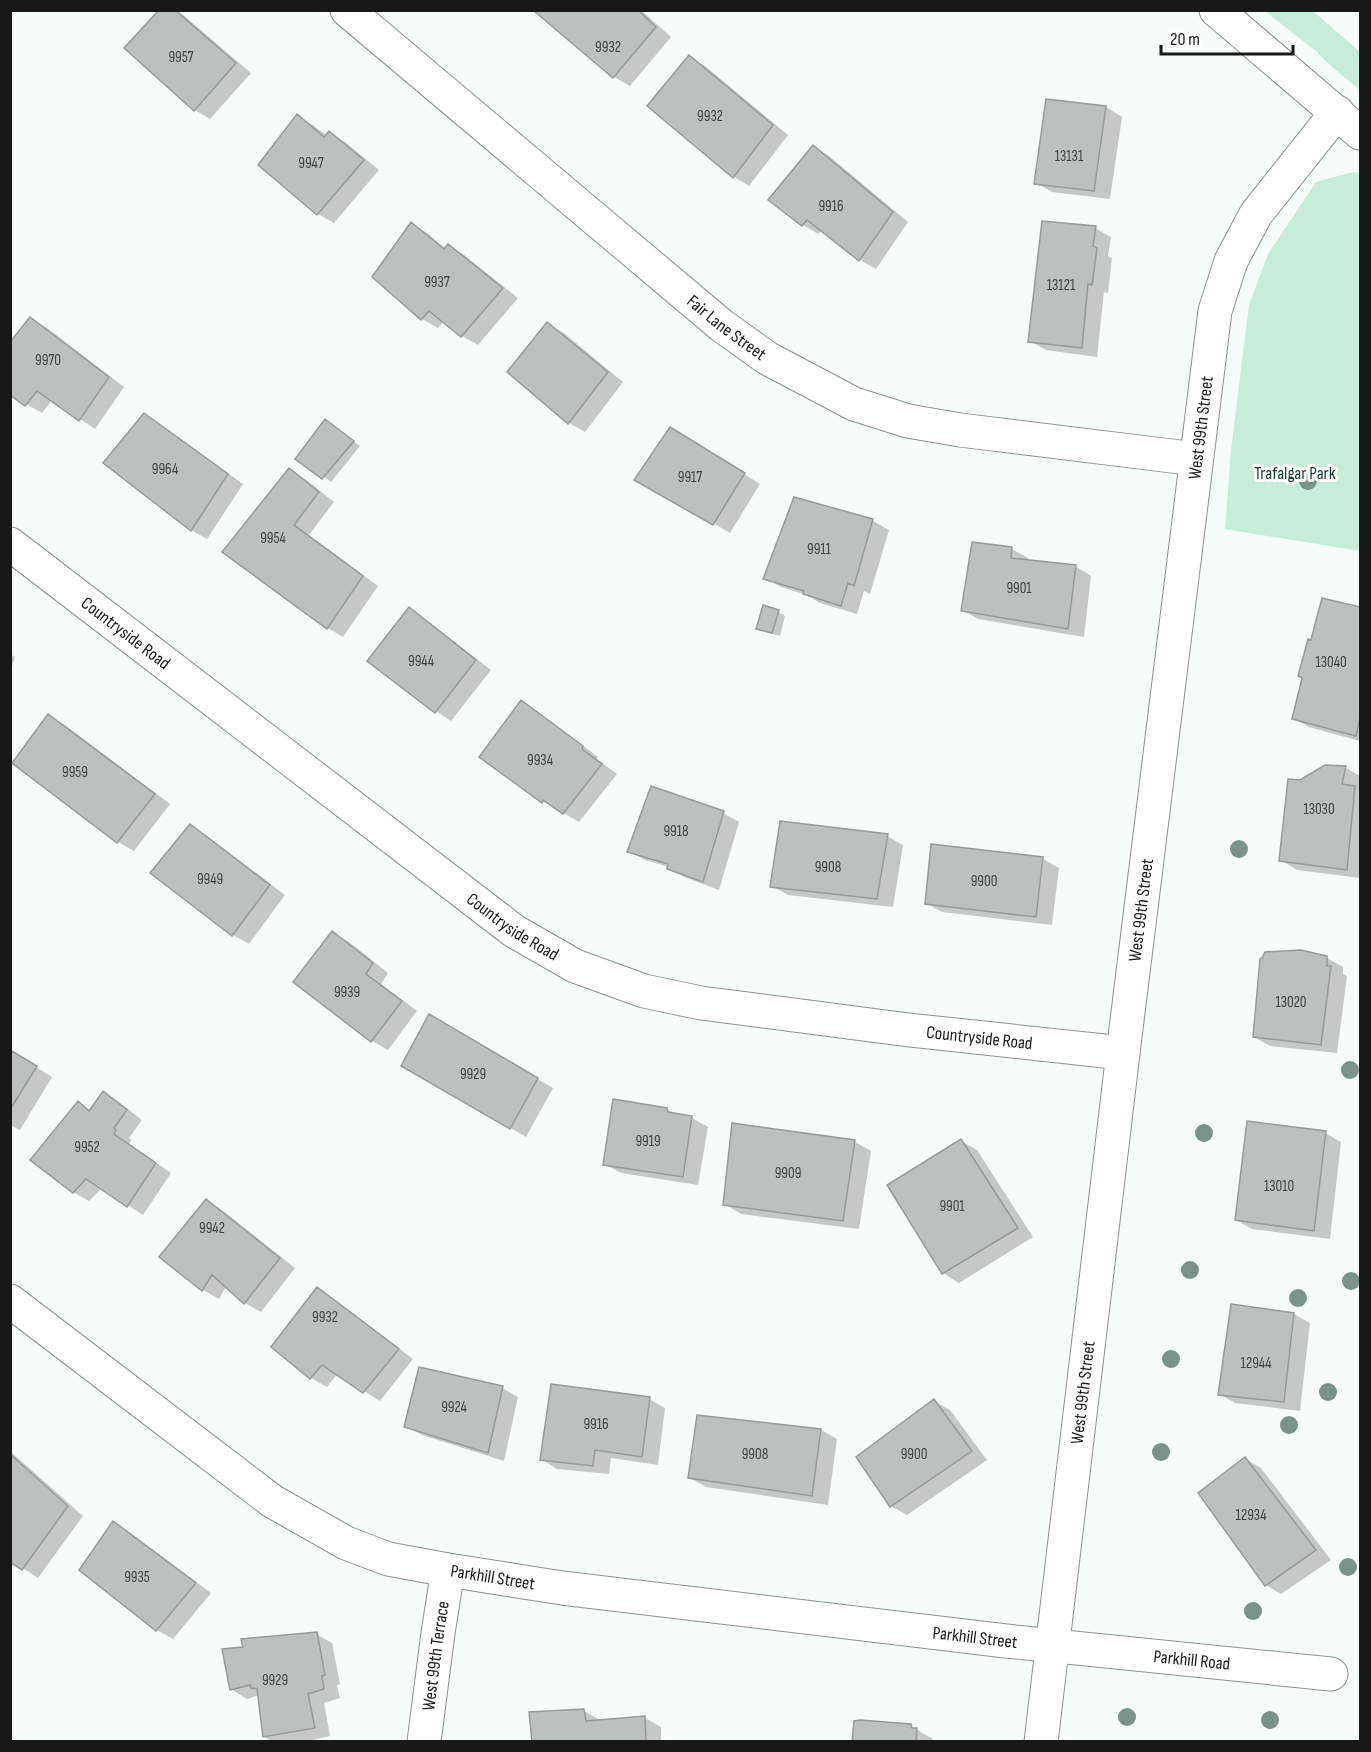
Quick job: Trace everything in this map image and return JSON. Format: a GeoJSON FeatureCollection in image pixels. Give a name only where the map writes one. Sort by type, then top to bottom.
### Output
{"type":"FeatureCollection","features":[{"type":"Feature","properties":{"kind":"street","name":"Fair Lane Street"},"geometry":{"type":"LineString","coordinates":[[347,10],[715,320],[767,358],[854,404],[908,421],[960,430],[1196,459]]}},
{"type":"Feature","properties":{"kind":"street"},"geometry":{"type":"LineString","coordinates":[[1216,10],[1349,123]]}},
{"type":"Feature","properties":{"kind":"street","name":"West 99th Street"},"geometry":{"type":"LineString","coordinates":[[1041,1742],[1215,311],[1230,261],[1260,208],[1349,123]]}},
{"type":"Feature","properties":{"kind":"street","name":"Countryside Road"},"geometry":{"type":"LineString","coordinates":[[10,544],[514,931],[569,964],[644,991],[701,1003],[909,1030],[1123,1053]]}},
{"type":"Feature","properties":{"kind":"street","name":"Parkhill Street"},"geometry":{"type":"LineString","coordinates":[[10,1301],[272,1501],[346,1543],[388,1559],[562,1588],[1053,1646]]}},
{"type":"Feature","properties":{"kind":"street","name":"West 99th Terrace"},"geometry":{"type":"LineString","coordinates":[[424,1742],[448,1570]]}},
{"type":"Feature","properties":{"kind":"street","name":"Parkhill Road"},"geometry":{"type":"LineString","coordinates":[[1053,1646],[1331,1674]]}},
{"type":"Feature","properties":{"kind":"green space"},"geometry":{"type":"Polygon","coordinates":[[[1265,11],[1313,11],[1360,52],[1360,90],[1317,52],[1265,11]]]}},
{"type":"Feature","properties":{"kind":"green space","name":"Trafalgar Park"},"geometry":{"type":"Polygon","coordinates":[[[1353,172],[1360,173],[1360,551],[1225,529],[1231,450],[1249,305],[1268,254],[1316,182],[1353,172]]]}},
{"type":"Feature","properties":{"kind":"building"},"geometry":{"type":"Polygon","coordinates":[[[159,10],[175,10],[236,63],[194,111],[124,48],[159,10]]]}},
{"type":"Feature","properties":{"kind":"building"},"geometry":{"type":"Polygon","coordinates":[[[533,10],[638,10],[656,27],[613,78],[533,10]]]}},
{"type":"Feature","properties":{"kind":"building"},"geometry":{"type":"Polygon","coordinates":[[[689,55],[773,125],[733,178],[647,106],[689,55]]]}},
{"type":"Feature","properties":{"kind":"building"},"geometry":{"type":"Polygon","coordinates":[[[1046,99],[1106,106],[1094,191],[1034,184],[1046,99]]]}},
{"type":"Feature","properties":{"kind":"building"},"geometry":{"type":"Polygon","coordinates":[[[297,114],[324,137],[329,131],[364,160],[317,215],[258,165],[297,114]]]}},
{"type":"Feature","properties":{"kind":"building"},"geometry":{"type":"Polygon","coordinates":[[[813,145],[893,212],[859,261],[807,220],[802,226],[768,200],[813,145]]]}},
{"type":"Feature","properties":{"kind":"building"},"geometry":{"type":"Polygon","coordinates":[[[1042,221],[1096,226],[1093,246],[1097,248],[1092,285],[1088,284],[1082,348],[1028,342],[1042,221]]]}},
{"type":"Feature","properties":{"kind":"building"},"geometry":{"type":"Polygon","coordinates":[[[411,222],[444,249],[448,244],[503,288],[461,337],[429,311],[421,320],[372,277],[411,222]]]}},
{"type":"Feature","properties":{"kind":"building"},"geometry":{"type":"Polygon","coordinates":[[[30,317],[109,377],[79,421],[37,391],[25,406],[10,395],[10,342],[30,317]]]}},
{"type":"Feature","properties":{"kind":"building"},"geometry":{"type":"Polygon","coordinates":[[[547,322],[608,372],[568,424],[507,372],[547,322]]]}},
{"type":"Feature","properties":{"kind":"building"},"geometry":{"type":"Polygon","coordinates":[[[144,413],[228,474],[191,531],[103,463],[144,413]]]}},
{"type":"Feature","properties":{"kind":"building"},"geometry":{"type":"Polygon","coordinates":[[[325,419],[354,441],[322,479],[295,459],[325,419]]]}},
{"type":"Feature","properties":{"kind":"building"},"geometry":{"type":"Polygon","coordinates":[[[670,427],[745,473],[713,525],[634,480],[670,427]]]}},
{"type":"Feature","properties":{"kind":"building"},"geometry":{"type":"Polygon","coordinates":[[[289,468],[319,492],[294,525],[363,576],[327,629],[222,552],[289,468]]]}},
{"type":"Feature","properties":{"kind":"building"},"geometry":{"type":"Polygon","coordinates":[[[794,497],[873,519],[854,586],[848,583],[841,606],[803,594],[804,591],[763,579],[794,497]]]}},
{"type":"Feature","properties":{"kind":"building"},"geometry":{"type":"Polygon","coordinates":[[[972,542],[1012,547],[1011,558],[1076,565],[1068,629],[961,611],[972,542]]]}},
{"type":"Feature","properties":{"kind":"building"},"geometry":{"type":"Polygon","coordinates":[[[1322,598],[1360,607],[1360,718],[1356,736],[1292,719],[1302,678],[1298,676],[1308,639],[1311,640],[1322,598]]]}},
{"type":"Feature","properties":{"kind":"building"},"geometry":{"type":"Polygon","coordinates":[[[763,605],[779,610],[772,633],[756,629],[763,605]]]}},
{"type":"Feature","properties":{"kind":"building"},"geometry":{"type":"Polygon","coordinates":[[[409,607],[476,660],[435,713],[367,661],[409,607]]]}},
{"type":"Feature","properties":{"kind":"building"},"geometry":{"type":"Polygon","coordinates":[[[521,700],[583,746],[582,749],[602,764],[563,814],[543,800],[542,803],[479,757],[521,700]]]}},
{"type":"Feature","properties":{"kind":"building"},"geometry":{"type":"Polygon","coordinates":[[[48,714],[155,794],[117,843],[12,763],[48,714]]]}},
{"type":"Feature","properties":{"kind":"building"},"geometry":{"type":"Polygon","coordinates":[[[1325,765],[1346,766],[1342,784],[1355,786],[1347,870],[1279,861],[1288,779],[1300,780],[1325,765]]]}},
{"type":"Feature","properties":{"kind":"building"},"geometry":{"type":"Polygon","coordinates":[[[651,786],[724,811],[703,882],[667,869],[668,864],[627,852],[651,786]]]}},
{"type":"Feature","properties":{"kind":"building"},"geometry":{"type":"Polygon","coordinates":[[[780,821],[888,834],[877,899],[770,887],[780,821]]]}},
{"type":"Feature","properties":{"kind":"building"},"geometry":{"type":"Polygon","coordinates":[[[190,824],[270,885],[232,936],[150,873],[190,824]]]}},
{"type":"Feature","properties":{"kind":"building"},"geometry":{"type":"Polygon","coordinates":[[[931,844],[1043,857],[1036,917],[925,904],[931,844]]]}},
{"type":"Feature","properties":{"kind":"building"},"geometry":{"type":"Polygon","coordinates":[[[332,931],[373,963],[366,974],[402,1001],[371,1042],[293,982],[332,931]]]}},
{"type":"Feature","properties":{"kind":"building"},"geometry":{"type":"Polygon","coordinates":[[[1301,950],[1327,956],[1327,966],[1331,966],[1321,1045],[1253,1037],[1260,959],[1265,952],[1301,950]]]}},
{"type":"Feature","properties":{"kind":"building"},"geometry":{"type":"Polygon","coordinates":[[[429,1014],[538,1078],[510,1129],[401,1066],[429,1014]]]}},
{"type":"Feature","properties":{"kind":"building"},"geometry":{"type":"Polygon","coordinates":[[[10,1050],[37,1066],[10,1110],[10,1050]]]}},
{"type":"Feature","properties":{"kind":"building"},"geometry":{"type":"Polygon","coordinates":[[[103,1091],[127,1110],[114,1128],[116,1130],[114,1134],[156,1163],[127,1207],[86,1179],[73,1193],[30,1160],[78,1101],[89,1111],[103,1091]]]}},
{"type":"Feature","properties":{"kind":"building"},"geometry":{"type":"Polygon","coordinates":[[[613,1099],[667,1108],[668,1112],[692,1116],[683,1177],[603,1165],[613,1099]]]}},
{"type":"Feature","properties":{"kind":"building"},"geometry":{"type":"Polygon","coordinates":[[[1247,1121],[1326,1131],[1314,1231],[1235,1220],[1247,1121]]]}},
{"type":"Feature","properties":{"kind":"building"},"geometry":{"type":"Polygon","coordinates":[[[732,1123],[855,1140],[843,1221],[723,1205],[732,1123]]]}},
{"type":"Feature","properties":{"kind":"building"},"geometry":{"type":"Polygon","coordinates":[[[961,1139],[1018,1228],[942,1274],[887,1185],[961,1139]]]}},
{"type":"Feature","properties":{"kind":"building"},"geometry":{"type":"Polygon","coordinates":[[[206,1199],[280,1258],[244,1304],[212,1275],[202,1291],[159,1257],[206,1199]]]}},
{"type":"Feature","properties":{"kind":"building"},"geometry":{"type":"Polygon","coordinates":[[[317,1287],[399,1349],[363,1393],[322,1365],[310,1379],[271,1347],[317,1287]]]}},
{"type":"Feature","properties":{"kind":"building"},"geometry":{"type":"Polygon","coordinates":[[[1231,1304],[1294,1313],[1284,1402],[1218,1395],[1231,1304]]]}},
{"type":"Feature","properties":{"kind":"building"},"geometry":{"type":"Polygon","coordinates":[[[419,1367],[503,1386],[488,1453],[404,1427],[419,1367]]]}},
{"type":"Feature","properties":{"kind":"building"},"geometry":{"type":"Polygon","coordinates":[[[551,1384],[650,1397],[642,1457],[595,1450],[593,1466],[540,1460],[551,1384]]]}},
{"type":"Feature","properties":{"kind":"building"},"geometry":{"type":"Polygon","coordinates":[[[934,1399],[972,1451],[890,1507],[856,1457],[934,1399]]]}},
{"type":"Feature","properties":{"kind":"building"},"geometry":{"type":"Polygon","coordinates":[[[697,1415],[821,1429],[812,1496],[688,1478],[697,1415]]]}},
{"type":"Feature","properties":{"kind":"building"},"geometry":{"type":"Polygon","coordinates":[[[10,1454],[68,1506],[22,1570],[10,1562],[10,1454]]]}},
{"type":"Feature","properties":{"kind":"building"},"geometry":{"type":"Polygon","coordinates":[[[1245,1457],[1316,1550],[1265,1586],[1198,1493],[1245,1457]]]}},
{"type":"Feature","properties":{"kind":"building"},"geometry":{"type":"Polygon","coordinates":[[[113,1521],[196,1583],[156,1631],[79,1570],[113,1521]]]}},
{"type":"Feature","properties":{"kind":"building"},"geometry":{"type":"Polygon","coordinates":[[[317,1632],[325,1675],[322,1676],[324,1689],[308,1694],[315,1728],[263,1737],[257,1689],[251,1688],[250,1685],[230,1690],[222,1649],[243,1647],[241,1639],[317,1632]]]}},
{"type":"Feature","properties":{"kind":"building"},"geometry":{"type":"Polygon","coordinates":[[[584,1709],[586,1721],[645,1716],[646,1742],[532,1742],[529,1712],[584,1709]]]}},
{"type":"Feature","properties":{"kind":"building"},"geometry":{"type":"Polygon","coordinates":[[[854,1721],[911,1724],[912,1728],[917,1728],[916,1742],[852,1742],[854,1721]]]}}]}
